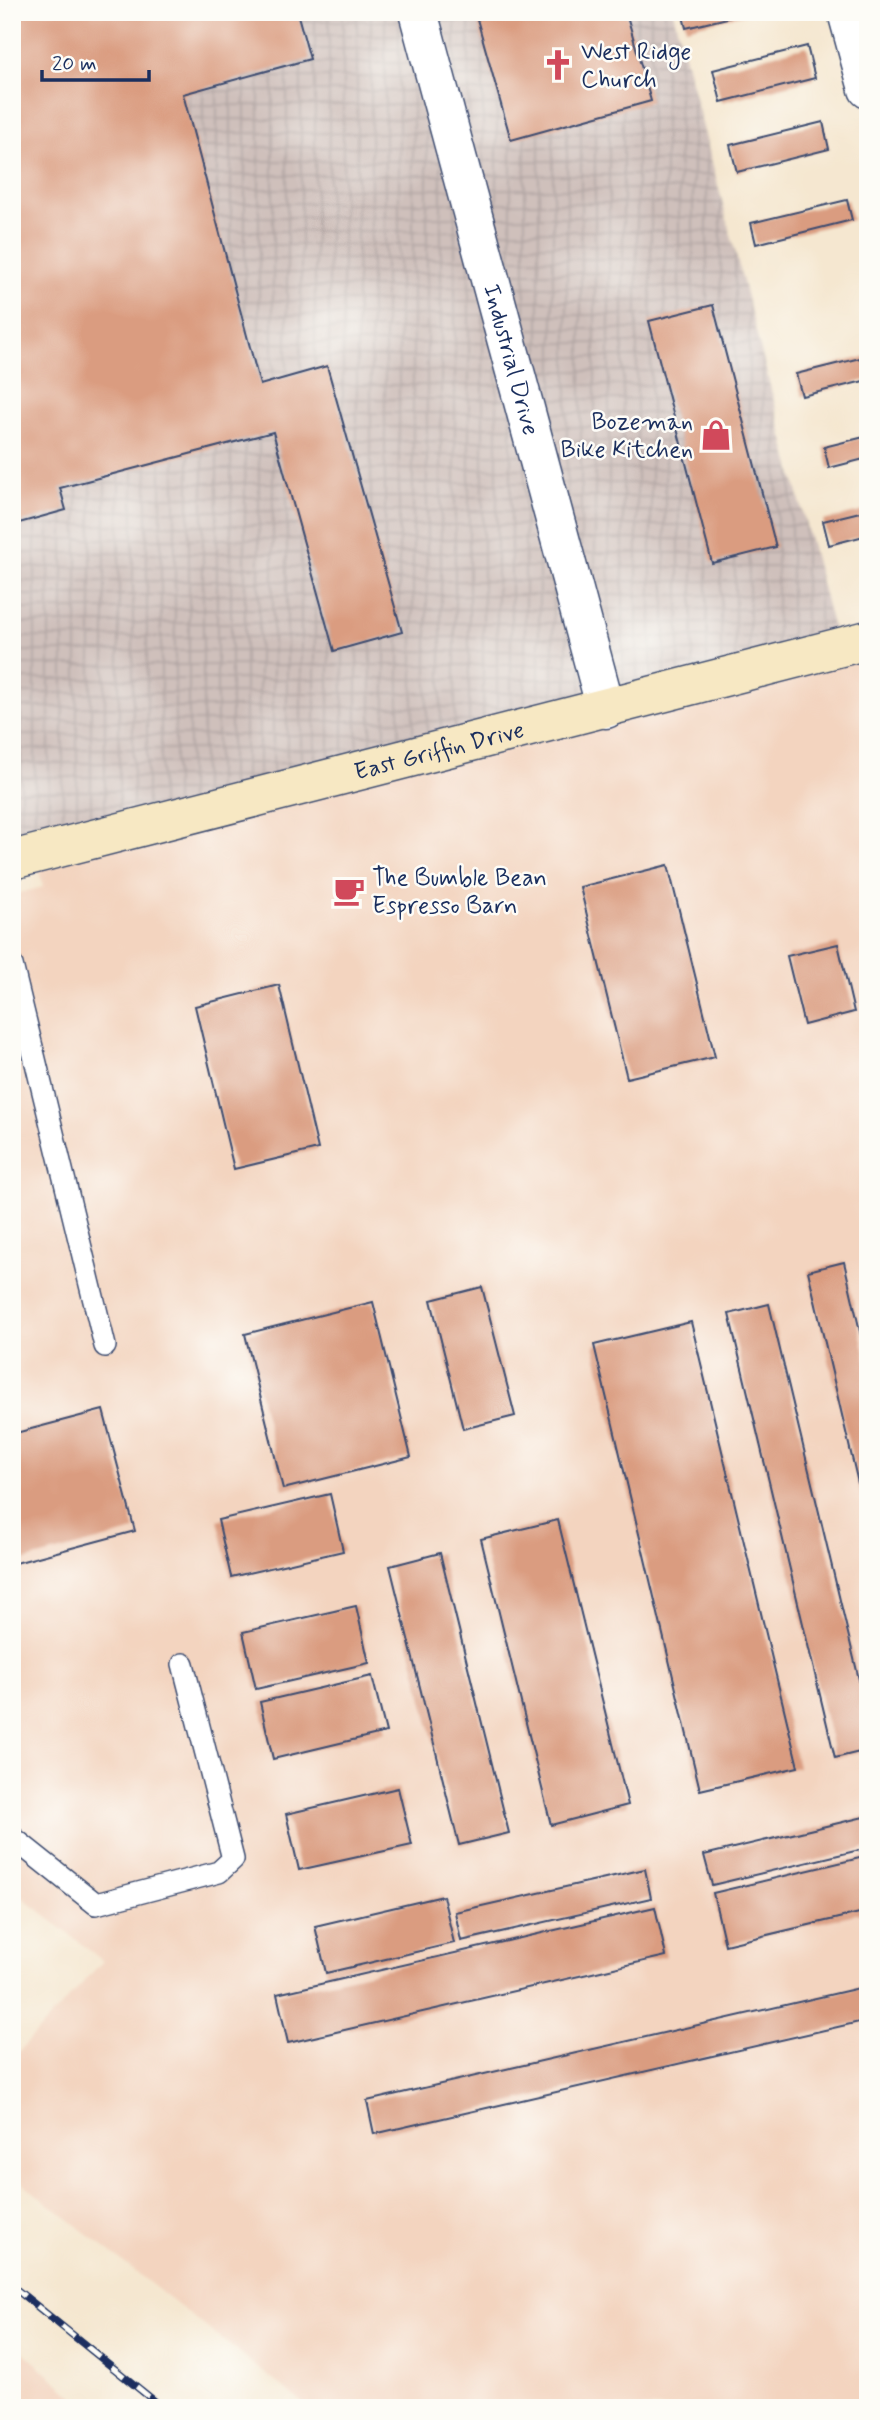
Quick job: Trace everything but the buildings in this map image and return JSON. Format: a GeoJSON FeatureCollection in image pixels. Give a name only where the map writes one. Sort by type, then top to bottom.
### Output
{"type":"FeatureCollection","features":[{"type":"Feature","properties":{"kind":"main road","name":"East Griffin Drive"},"geometry":{"type":"LineString","coordinates":[[12,860],[868,640]]}},
{"type":"Feature","properties":{"kind":"street","name":"Industrial Drive"},"geometry":{"type":"LineString","coordinates":[[418,12],[606,709]]}},
{"type":"Feature","properties":{"kind":"street"},"geometry":{"type":"LineString","coordinates":[[847,12],[868,89]]}},
{"type":"Feature","properties":{"kind":"lane"},"geometry":{"type":"LineString","coordinates":[[12,965],[105,1346]]}},
{"type":"Feature","properties":{"kind":"lane"},"geometry":{"type":"LineString","coordinates":[[12,1837],[96,1904],[219,1872],[233,1859],[183,1664]]}},
{"type":"Feature","properties":{"kind":"shaded area"},"geometry":{"type":"Polygon","coordinates":[[[12,12],[673,12],[838,648],[12,860],[12,12]]]}},
{"type":"Feature","properties":{"kind":"shaded area"},"geometry":{"type":"Polygon","coordinates":[[[868,641],[868,2408],[309,2408],[12,2175],[12,2059],[103,1961],[12,1889],[12,895],[43,887],[35,855],[868,641]]]}},
{"type":"Feature","properties":{"kind":"shaded area"},"geometry":{"type":"Polygon","coordinates":[[[12,2342],[87,2408],[12,2408],[12,2342]]]}},
{"type":"Feature","properties":{"kind":"railway"},"geometry":{"type":"LineString","coordinates":[[12,2286],[163,2408]]}},
{"type":"Feature","properties":{"kind":"place","name":"West Ridge Church"},"geometry":{"type":"Point","coordinates":[558,65]}},
{"type":"Feature","properties":{"kind":"place","name":"Bozeman Bike Kitchen"},"geometry":{"type":"Point","coordinates":[716,435]}},
{"type":"Feature","properties":{"kind":"place","name":"The Bumble Bean Espresso Barn"},"geometry":{"type":"Point","coordinates":[349,891]}}]}
